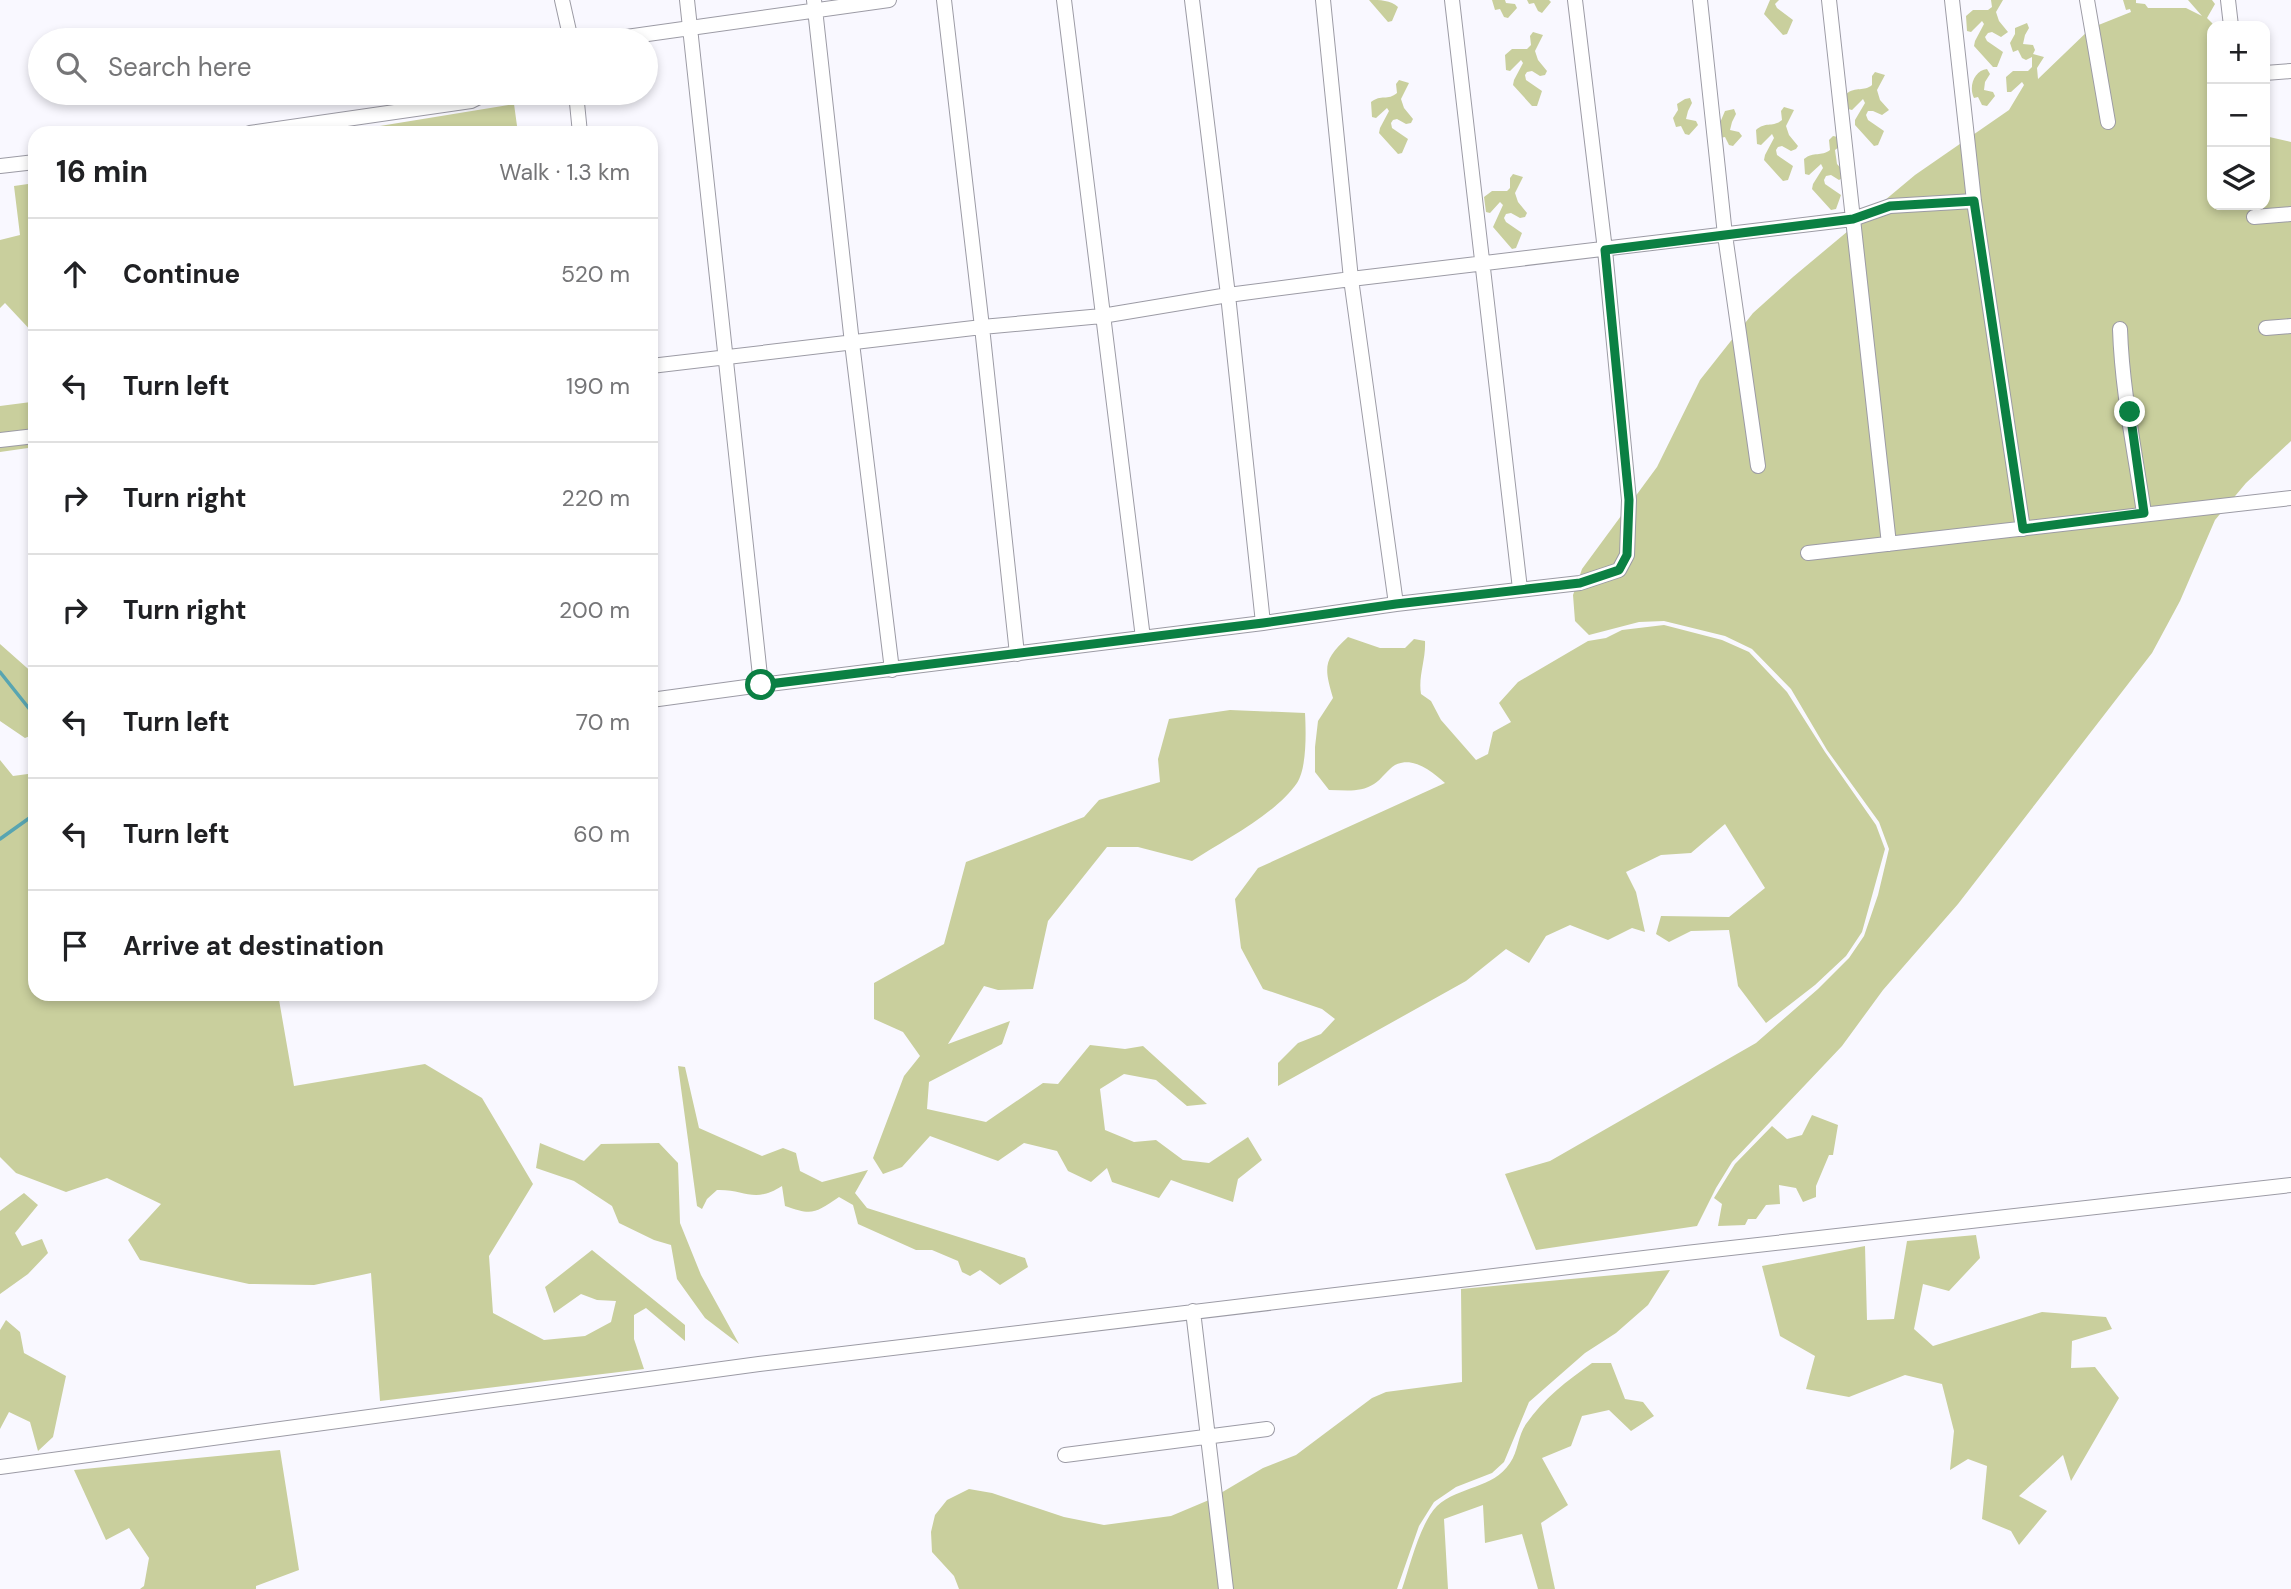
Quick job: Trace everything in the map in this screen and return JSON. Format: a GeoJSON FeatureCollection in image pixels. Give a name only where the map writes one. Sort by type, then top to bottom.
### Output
{"type":"FeatureCollection","features":[{"type":"Feature","properties":{"kind":"street"},"geometry":{"type":"LineString","coordinates":[[562,0],[568,28]]}},
{"type":"Feature","properties":{"kind":"street"},"geometry":{"type":"LineString","coordinates":[[687,0],[761,685]]}},
{"type":"Feature","properties":{"kind":"street"},"geometry":{"type":"LineString","coordinates":[[658,33],[815,5],[889,0]]}},
{"type":"Feature","properties":{"kind":"street"},"geometry":{"type":"LineString","coordinates":[[944,0],[1017,654]]}},
{"type":"Feature","properties":{"kind":"street"},"geometry":{"type":"LineString","coordinates":[[1064,0],[1143,638]]}},
{"type":"Feature","properties":{"kind":"street"},"geometry":{"type":"LineString","coordinates":[[1192,0],[1228,295],[1263,623]]}},
{"type":"Feature","properties":{"kind":"street"},"geometry":{"type":"LineString","coordinates":[[1323,0],[1351,279],[1396,604]]}},
{"type":"Feature","properties":{"kind":"street"},"geometry":{"type":"LineString","coordinates":[[1452,0],[1520,589]]}},
{"type":"Feature","properties":{"kind":"street"},"geometry":{"type":"LineString","coordinates":[[658,700],[1396,604],[1580,583],[1619,570],[1627,555],[1629,500],[1605,250],[1575,0]]}},
{"type":"Feature","properties":{"kind":"street"},"geometry":{"type":"LineString","coordinates":[[1700,0],[1725,234],[1758,466]]}},
{"type":"Feature","properties":{"kind":"street"},"geometry":{"type":"LineString","coordinates":[[1829,0],[1889,544]]}},
{"type":"Feature","properties":{"kind":"street"},"geometry":{"type":"LineString","coordinates":[[1952,0],[1974,201],[2023,529]]}},
{"type":"Feature","properties":{"kind":"street"},"geometry":{"type":"LineString","coordinates":[[2087,0],[2108,122]]}},
{"type":"Feature","properties":{"kind":"street"},"geometry":{"type":"LineString","coordinates":[[2228,0],[2230,21]]}},
{"type":"Feature","properties":{"kind":"street"},"geometry":{"type":"LineString","coordinates":[[815,5],[852,343],[892,670]]}},
{"type":"Feature","properties":{"kind":"street"},"geometry":{"type":"LineString","coordinates":[[2270,73],[2291,71]]}},
{"type":"Feature","properties":{"kind":"street"},"geometry":{"type":"LineString","coordinates":[[298,126],[443,105]]}},
{"type":"Feature","properties":{"kind":"street"},"geometry":{"type":"LineString","coordinates":[[577,105],[579,126]]}},
{"type":"Feature","properties":{"kind":"street"},"geometry":{"type":"LineString","coordinates":[[0,166],[28,163]]}},
{"type":"Feature","properties":{"kind":"street"},"geometry":{"type":"LineString","coordinates":[[658,365],[982,327],[1102,316],[1228,295],[1351,279],[1853,219],[1890,206],[1974,201]]}},
{"type":"Feature","properties":{"kind":"street"},"geometry":{"type":"LineString","coordinates":[[2253,217],[2291,214]]}},
{"type":"Feature","properties":{"kind":"street"},"geometry":{"type":"LineString","coordinates":[[2266,328],[2291,326]]}},
{"type":"Feature","properties":{"kind":"street"},"geometry":{"type":"LineString","coordinates":[[2120,329],[2124,389],[2130,412],[2144,513]]}},
{"type":"Feature","properties":{"kind":"street"},"geometry":{"type":"LineString","coordinates":[[0,440],[28,437]]}},
{"type":"Feature","properties":{"kind":"street"},"geometry":{"type":"LineString","coordinates":[[1808,552],[2291,498]]}},
{"type":"Feature","properties":{"kind":"street"},"geometry":{"type":"LineString","coordinates":[[0,1466],[759,1364],[1193,1311],[2291,1185]]}},
{"type":"Feature","properties":{"kind":"street"},"geometry":{"type":"LineString","coordinates":[[1193,1311],[1226,1589]]}},
{"type":"Feature","properties":{"kind":"street"},"geometry":{"type":"LineString","coordinates":[[1065,1455],[1268,1429]]}},
{"type":"Feature","properties":{"kind":"green space"},"geometry":{"type":"Polygon","coordinates":[[[1369,0],[1381,0],[1398,7],[1392,21],[1388,22],[1369,0]]]}},
{"type":"Feature","properties":{"kind":"green space"},"geometry":{"type":"Polygon","coordinates":[[[1492,0],[1505,0],[1506,3],[1515,4],[1517,8],[1508,18],[1504,17],[1500,9],[1495,10],[1492,0]]]}},
{"type":"Feature","properties":{"kind":"green space"},"geometry":{"type":"Polygon","coordinates":[[[1527,0],[1551,2],[1542,13],[1534,3],[1529,4],[1527,0]]]}},
{"type":"Feature","properties":{"kind":"green space"},"geometry":{"type":"Polygon","coordinates":[[[1770,0],[1779,0],[1775,4],[1777,8],[1793,20],[1787,34],[1783,35],[1764,14],[1770,0]]]}},
{"type":"Feature","properties":{"kind":"green space"},"geometry":{"type":"Polygon","coordinates":[[[1991,0],[2003,0],[1996,12],[2008,32],[2001,37],[1992,32],[1985,37],[2003,52],[1997,67],[1993,67],[1974,46],[1984,24],[1982,21],[1971,32],[1967,31],[1966,16],[1973,10],[1988,10],[1992,7],[1991,0]]]}},
{"type":"Feature","properties":{"kind":"green space"},"geometry":{"type":"Polygon","coordinates":[[[2123,0],[2136,0],[2136,3],[2145,4],[2148,8],[2186,8],[2202,16],[2188,0],[2212,0],[2215,4],[2207,18],[2210,21],[2207,21],[2207,210],[2270,210],[2270,137],[2291,142],[2291,441],[2246,483],[2215,520],[2180,601],[2152,653],[1958,904],[1883,990],[1842,1046],[1732,1162],[1697,1226],[1536,1250],[1505,1174],[1550,1161],[1756,1043],[1849,958],[1864,936],[1878,895],[1889,849],[1879,822],[1827,750],[1791,689],[1752,649],[1725,636],[1664,621],[1639,622],[1589,635],[1575,621],[1573,595],[1582,569],[1657,467],[1700,380],[1753,313],[1915,175],[2009,110],[2024,85],[2022,82],[2011,92],[2007,92],[2006,77],[2013,71],[2028,71],[2032,67],[2032,57],[2026,60],[2018,50],[2013,52],[2010,43],[2015,28],[2027,23],[2029,28],[2023,44],[2033,45],[2033,54],[2044,57],[2037,68],[2038,79],[2091,28],[2131,12],[2130,9],[2126,10],[2123,0]]]}},
{"type":"Feature","properties":{"kind":"green space"},"geometry":{"type":"Polygon","coordinates":[[[1533,32],[1543,35],[1535,51],[1547,71],[1540,76],[1532,71],[1525,75],[1526,80],[1542,91],[1537,106],[1532,106],[1513,85],[1523,63],[1521,60],[1510,71],[1506,70],[1505,55],[1512,49],[1527,49],[1531,45],[1530,36],[1533,32]]]}},
{"type":"Feature","properties":{"kind":"green space"},"geometry":{"type":"Polygon","coordinates":[[[1987,69],[1990,74],[1984,90],[1993,92],[1995,96],[1987,106],[1982,105],[1978,97],[1974,98],[1972,84],[1979,72],[1987,69]]]}},
{"type":"Feature","properties":{"kind":"green space"},"geometry":{"type":"Polygon","coordinates":[[[1875,72],[1885,75],[1877,90],[1880,100],[1889,110],[1882,115],[1868,111],[1866,115],[1868,120],[1884,131],[1878,145],[1874,146],[1855,125],[1865,103],[1863,99],[1852,110],[1848,109],[1846,94],[1872,85],[1875,72]]]}},
{"type":"Feature","properties":{"kind":"green space"},"geometry":{"type":"Polygon","coordinates":[[[1399,80],[1409,83],[1401,99],[1413,119],[1406,124],[1397,119],[1391,123],[1392,128],[1408,139],[1402,153],[1398,154],[1379,133],[1389,111],[1387,108],[1376,118],[1372,117],[1371,102],[1397,93],[1396,84],[1399,80]]]}},
{"type":"Feature","properties":{"kind":"green space"},"geometry":{"type":"Polygon","coordinates":[[[1690,98],[1692,103],[1686,119],[1696,121],[1698,125],[1689,135],[1685,134],[1681,126],[1676,127],[1673,118],[1678,110],[1677,104],[1690,98]]]}},
{"type":"Feature","properties":{"kind":"green space"},"geometry":{"type":"Polygon","coordinates":[[[514,105],[517,126],[380,126],[514,105]]]}},
{"type":"Feature","properties":{"kind":"green space"},"geometry":{"type":"Polygon","coordinates":[[[1784,107],[1794,110],[1786,126],[1798,146],[1791,151],[1782,146],[1776,150],[1777,155],[1793,166],[1788,180],[1783,181],[1764,160],[1774,138],[1772,134],[1761,145],[1757,144],[1756,130],[1782,120],[1781,111],[1784,107]]]}},
{"type":"Feature","properties":{"kind":"green space"},"geometry":{"type":"Polygon","coordinates":[[[1734,109],[1736,114],[1730,130],[1739,132],[1742,136],[1733,146],[1729,145],[1725,137],[1720,138],[1719,125],[1725,111],[1734,109]]]}},
{"type":"Feature","properties":{"kind":"green space"},"geometry":{"type":"Polygon","coordinates":[[[1833,136],[1838,137],[1839,147],[1835,150],[1837,164],[1847,175],[1839,180],[1831,175],[1826,176],[1824,180],[1825,184],[1841,195],[1836,209],[1831,210],[1812,189],[1823,168],[1821,164],[1809,175],[1805,174],[1804,159],[1830,150],[1829,140],[1833,136]]]}},
{"type":"Feature","properties":{"kind":"green space"},"geometry":{"type":"Polygon","coordinates":[[[1513,174],[1523,177],[1515,193],[1527,213],[1520,218],[1511,213],[1506,214],[1504,218],[1522,233],[1516,248],[1512,249],[1493,227],[1503,205],[1500,202],[1490,213],[1486,212],[1484,197],[1492,191],[1507,191],[1513,174]]]}},
{"type":"Feature","properties":{"kind":"green space"},"geometry":{"type":"Polygon","coordinates":[[[28,184],[28,328],[5,303],[0,308],[0,240],[20,235],[14,186],[28,184]]]}},
{"type":"Feature","properties":{"kind":"green space"},"geometry":{"type":"Polygon","coordinates":[[[28,402],[28,448],[0,452],[0,406],[28,402]]]}},
{"type":"Feature","properties":{"kind":"green space"},"geometry":{"type":"Polygon","coordinates":[[[1664,625],[1722,640],[1749,652],[1787,692],[1876,825],[1885,849],[1862,932],[1846,956],[1815,985],[1766,1023],[1738,986],[1729,930],[1691,931],[1669,942],[1656,934],[1661,916],[1729,917],[1765,888],[1725,824],[1691,853],[1661,855],[1626,872],[1636,892],[1645,932],[1632,928],[1608,940],[1570,925],[1546,936],[1529,963],[1506,949],[1466,981],[1278,1086],[1278,1063],[1298,1043],[1321,1034],[1335,1019],[1322,1009],[1263,989],[1241,948],[1235,899],[1258,868],[1445,783],[1422,767],[1409,762],[1395,765],[1369,787],[1329,790],[1315,772],[1315,747],[1318,721],[1333,698],[1327,671],[1334,652],[1348,637],[1380,648],[1405,648],[1414,639],[1425,641],[1421,694],[1431,701],[1441,720],[1476,760],[1488,754],[1493,732],[1511,722],[1499,703],[1518,682],[1588,641],[1606,638],[1622,630],[1664,625]]]}},
{"type":"Feature","properties":{"kind":"green space"},"geometry":{"type":"Polygon","coordinates":[[[0,644],[28,669],[28,737],[25,738],[0,721],[0,644]]]}},
{"type":"Feature","properties":{"kind":"green space"},"geometry":{"type":"Polygon","coordinates":[[[1230,710],[1305,713],[1304,759],[1297,783],[1263,816],[1192,861],[1138,847],[1107,847],[1048,921],[1033,989],[998,990],[984,986],[948,1044],[1010,1021],[1002,1044],[929,1082],[927,1109],[986,1122],[1043,1083],[1058,1084],[1090,1045],[1125,1049],[1143,1046],[1207,1104],[1187,1106],[1156,1080],[1124,1074],[1100,1089],[1105,1130],[1134,1142],[1156,1140],[1183,1160],[1209,1163],[1248,1137],[1262,1160],[1238,1179],[1233,1202],[1171,1180],[1159,1198],[1112,1182],[1107,1168],[1091,1182],[1068,1171],[1057,1151],[1024,1143],[998,1161],[930,1136],[902,1167],[883,1174],[873,1158],[904,1076],[920,1056],[903,1032],[874,1019],[874,983],[944,944],[966,862],[1084,817],[1099,800],[1160,782],[1158,759],[1169,719],[1230,710]]]}},
{"type":"Feature","properties":{"kind":"green space"},"geometry":{"type":"Polygon","coordinates":[[[0,760],[13,776],[28,774],[28,1001],[279,1001],[294,1086],[425,1064],[482,1098],[533,1184],[489,1256],[493,1313],[544,1340],[585,1336],[611,1322],[616,1301],[597,1300],[581,1294],[554,1313],[545,1287],[592,1250],[685,1325],[685,1341],[646,1308],[634,1315],[634,1339],[644,1369],[380,1401],[371,1273],[314,1285],[249,1284],[140,1260],[128,1240],[161,1204],[107,1178],[66,1192],[16,1173],[0,1157],[0,760]]]}},
{"type":"Feature","properties":{"kind":"green space"},"geometry":{"type":"Polygon","coordinates":[[[678,1066],[685,1067],[699,1128],[762,1156],[783,1148],[796,1153],[800,1171],[822,1182],[868,1170],[855,1193],[867,1208],[1025,1258],[1028,1267],[1000,1285],[980,1270],[970,1276],[962,1272],[958,1261],[932,1250],[916,1250],[858,1224],[853,1205],[839,1197],[824,1207],[808,1212],[785,1206],[782,1186],[757,1195],[717,1190],[707,1199],[702,1209],[697,1206],[678,1066]]]}},
{"type":"Feature","properties":{"kind":"green space"},"geometry":{"type":"Polygon","coordinates":[[[1812,1115],[1838,1125],[1833,1155],[1829,1155],[1816,1186],[1816,1197],[1803,1202],[1796,1188],[1779,1185],[1780,1204],[1766,1205],[1756,1219],[1748,1219],[1745,1225],[1718,1226],[1722,1204],[1714,1198],[1735,1164],[1772,1126],[1787,1139],[1802,1135],[1812,1115]]]}},
{"type":"Feature","properties":{"kind":"green space"},"geometry":{"type":"Polygon","coordinates":[[[540,1143],[584,1161],[601,1144],[659,1143],[678,1163],[680,1223],[701,1275],[739,1344],[705,1318],[677,1279],[671,1245],[619,1223],[612,1206],[574,1181],[536,1168],[540,1143]]]}},
{"type":"Feature","properties":{"kind":"green space"},"geometry":{"type":"Polygon","coordinates":[[[24,1193],[38,1205],[15,1233],[22,1246],[42,1239],[48,1253],[28,1274],[0,1294],[0,1211],[24,1193]]]}},
{"type":"Feature","properties":{"kind":"green space"},"geometry":{"type":"Polygon","coordinates":[[[1976,1235],[1980,1258],[1949,1291],[1923,1284],[1914,1329],[1933,1346],[2042,1312],[2106,1317],[2112,1329],[2072,1341],[2071,1368],[2095,1367],[2119,1398],[2071,1481],[2063,1455],[2019,1496],[2047,1511],[2019,1545],[2011,1531],[1982,1519],[1987,1466],[1968,1459],[1950,1470],[1954,1431],[1942,1384],[1905,1375],[1849,1397],[1806,1389],[1815,1356],[1780,1336],[1762,1266],[1865,1246],[1867,1320],[1894,1319],[1907,1241],[1976,1235]]]}},
{"type":"Feature","properties":{"kind":"green space"},"geometry":{"type":"Polygon","coordinates":[[[1670,1270],[1648,1305],[1616,1333],[1585,1353],[1529,1402],[1504,1462],[1492,1473],[1456,1487],[1434,1502],[1419,1526],[1397,1589],[959,1589],[954,1576],[932,1552],[931,1532],[935,1515],[947,1500],[969,1489],[992,1493],[1064,1517],[1104,1525],[1171,1516],[1209,1500],[1263,1468],[1296,1455],[1372,1398],[1386,1392],[1462,1382],[1461,1289],[1670,1270]]]}},
{"type":"Feature","properties":{"kind":"green space"},"geometry":{"type":"Polygon","coordinates":[[[6,1320],[20,1332],[24,1353],[66,1376],[53,1437],[38,1451],[30,1422],[9,1412],[0,1429],[0,1330],[6,1320]]]}},
{"type":"Feature","properties":{"kind":"green space"},"geometry":{"type":"Polygon","coordinates":[[[1592,1363],[1611,1363],[1625,1399],[1643,1402],[1654,1416],[1631,1431],[1609,1410],[1582,1416],[1571,1446],[1542,1458],[1568,1505],[1541,1523],[1555,1589],[1538,1589],[1522,1534],[1485,1543],[1483,1505],[1444,1519],[1448,1589],[1402,1589],[1425,1523],[1437,1506],[1455,1494],[1495,1478],[1503,1471],[1513,1459],[1523,1428],[1540,1406],[1592,1363]]]}},
{"type":"Feature","properties":{"kind":"green space"},"geometry":{"type":"Polygon","coordinates":[[[280,1450],[299,1570],[256,1586],[256,1589],[140,1589],[144,1586],[149,1558],[129,1528],[106,1540],[74,1470],[280,1450]]]}},
{"type":"Feature","properties":{"kind":"waterway"},"geometry":{"type":"LineString","coordinates":[[0,672],[28,707]]}},
{"type":"Feature","properties":{"kind":"waterway"},"geometry":{"type":"LineString","coordinates":[[0,839],[28,819]]}},
{"type":"Feature","properties":{"kind":"route"},"geometry":{"type":"LineString","coordinates":[[761,685],[1580,583],[1619,570],[1627,555],[1629,500],[1605,250],[1853,219],[1890,206],[1974,201],[2023,529],[2144,513],[2130,412]]}}]}
